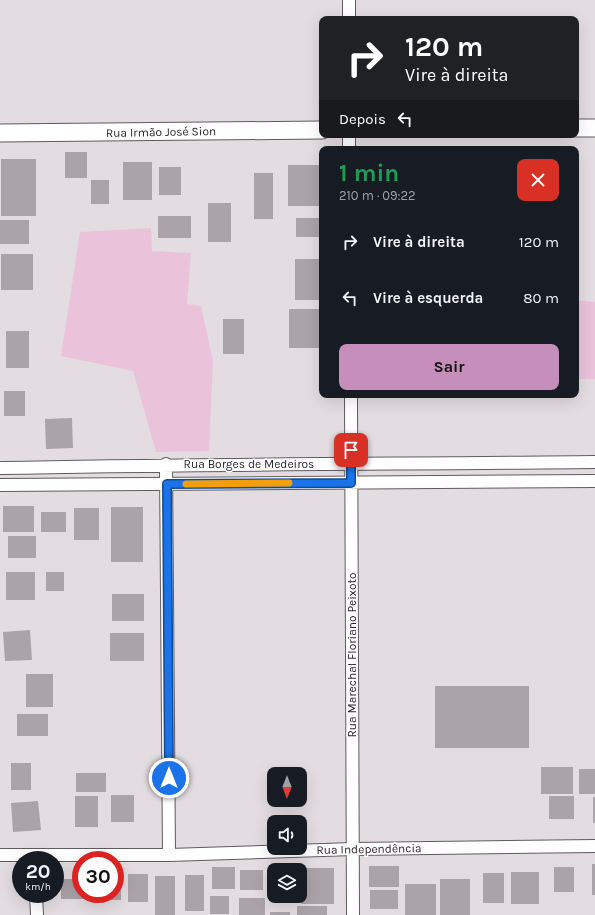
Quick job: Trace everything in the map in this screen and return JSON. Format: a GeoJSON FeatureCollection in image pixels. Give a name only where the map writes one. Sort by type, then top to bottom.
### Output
{"type":"FeatureCollection","features":[{"type":"Feature","properties":{"kind":"street"},"geometry":{"type":"LineString","coordinates":[[349,0],[349,16]]}},
{"type":"Feature","properties":{"kind":"street"},"geometry":{"type":"LineString","coordinates":[[579,128],[595,128]]}},
{"type":"Feature","properties":{"kind":"street","name":"Rua Irmão José Sion"},"geometry":{"type":"LineString","coordinates":[[0,133],[319,130]]}},
{"type":"Feature","properties":{"kind":"street","name":"Rua Marechal Floriano Peixoto"},"geometry":{"type":"LineString","coordinates":[[350,398],[353,915]]}},
{"type":"Feature","properties":{"kind":"street","name":"Rua Borges de Medeiros"},"geometry":{"type":"LineString","coordinates":[[0,468],[166,464],[595,462]]}},
{"type":"Feature","properties":{"kind":"street"},"geometry":{"type":"LineString","coordinates":[[166,464],[169,855]]}},
{"type":"Feature","properties":{"kind":"street","name":"Rua Borges de Medeiros"},"geometry":{"type":"LineString","coordinates":[[0,485],[595,481]]}},
{"type":"Feature","properties":{"kind":"street","name":"Rua Independência"},"geometry":{"type":"LineString","coordinates":[[64,857],[353,849],[595,846]]}},
{"type":"Feature","properties":{"kind":"street","name":"Rua Independência"},"geometry":{"type":"LineString","coordinates":[[0,855],[12,856]]}},
{"type":"Feature","properties":{"kind":"street"},"geometry":{"type":"LineString","coordinates":[[36,903],[37,915]]}},
{"type":"Feature","properties":{"kind":"shaded area"},"geometry":{"type":"Polygon","coordinates":[[[151,228],[152,251],[191,253],[187,304],[201,306],[213,361],[209,451],[156,452],[133,371],[61,356],[80,232],[151,228]]]}},
{"type":"Feature","properties":{"kind":"shaded area"},"geometry":{"type":"Polygon","coordinates":[[[579,300],[595,302],[595,379],[579,379],[579,300]]]}},
{"type":"Feature","properties":{"kind":"building"},"geometry":{"type":"Polygon","coordinates":[[[65,152],[87,152],[87,178],[65,178],[65,152]]]}},
{"type":"Feature","properties":{"kind":"building"},"geometry":{"type":"Polygon","coordinates":[[[1,159],[36,159],[36,216],[1,216],[1,159]]]}},
{"type":"Feature","properties":{"kind":"building"},"geometry":{"type":"Polygon","coordinates":[[[123,162],[152,162],[152,200],[123,200],[123,162]]]}},
{"type":"Feature","properties":{"kind":"building"},"geometry":{"type":"Polygon","coordinates":[[[288,165],[319,165],[319,206],[288,206],[288,165]]]}},
{"type":"Feature","properties":{"kind":"building"},"geometry":{"type":"Polygon","coordinates":[[[159,167],[181,167],[181,195],[159,195],[159,167]]]}},
{"type":"Feature","properties":{"kind":"building"},"geometry":{"type":"Polygon","coordinates":[[[254,173],[273,173],[273,219],[254,219],[254,173]]]}},
{"type":"Feature","properties":{"kind":"building"},"geometry":{"type":"Polygon","coordinates":[[[91,180],[109,180],[109,204],[91,204],[91,180]]]}},
{"type":"Feature","properties":{"kind":"building"},"geometry":{"type":"Polygon","coordinates":[[[208,203],[231,203],[231,242],[208,242],[208,203]]]}},
{"type":"Feature","properties":{"kind":"building"},"geometry":{"type":"Polygon","coordinates":[[[158,216],[191,216],[191,238],[158,238],[158,216]]]}},
{"type":"Feature","properties":{"kind":"building"},"geometry":{"type":"Polygon","coordinates":[[[296,218],[319,218],[319,237],[296,237],[296,218]]]}},
{"type":"Feature","properties":{"kind":"building"},"geometry":{"type":"Polygon","coordinates":[[[0,220],[29,220],[29,244],[0,244],[0,220]]]}},
{"type":"Feature","properties":{"kind":"building"},"geometry":{"type":"Polygon","coordinates":[[[1,254],[33,254],[33,290],[1,290],[1,254]]]}},
{"type":"Feature","properties":{"kind":"building"},"geometry":{"type":"Polygon","coordinates":[[[295,259],[319,259],[319,300],[295,300],[295,259]]]}},
{"type":"Feature","properties":{"kind":"building"},"geometry":{"type":"Polygon","coordinates":[[[289,309],[319,309],[319,348],[289,348],[289,309]]]}},
{"type":"Feature","properties":{"kind":"building"},"geometry":{"type":"Polygon","coordinates":[[[223,319],[244,319],[244,354],[223,354],[223,319]]]}},
{"type":"Feature","properties":{"kind":"building"},"geometry":{"type":"Polygon","coordinates":[[[6,331],[29,331],[29,368],[6,368],[6,331]]]}},
{"type":"Feature","properties":{"kind":"building"},"geometry":{"type":"Polygon","coordinates":[[[4,391],[25,391],[25,416],[4,416],[4,391]]]}},
{"type":"Feature","properties":{"kind":"building"},"geometry":{"type":"Polygon","coordinates":[[[72,418],[73,448],[46,449],[45,419],[72,418]]]}},
{"type":"Feature","properties":{"kind":"building"},"geometry":{"type":"Polygon","coordinates":[[[3,506],[34,506],[34,532],[3,532],[3,506]]]}},
{"type":"Feature","properties":{"kind":"building"},"geometry":{"type":"Polygon","coordinates":[[[111,507],[143,507],[143,562],[111,562],[111,507]]]}},
{"type":"Feature","properties":{"kind":"building"},"geometry":{"type":"Polygon","coordinates":[[[74,508],[99,508],[99,540],[74,540],[74,508]]]}},
{"type":"Feature","properties":{"kind":"building"},"geometry":{"type":"Polygon","coordinates":[[[41,512],[66,512],[66,532],[41,532],[41,512]]]}},
{"type":"Feature","properties":{"kind":"building"},"geometry":{"type":"Polygon","coordinates":[[[8,536],[36,536],[36,558],[8,558],[8,536]]]}},
{"type":"Feature","properties":{"kind":"building"},"geometry":{"type":"Polygon","coordinates":[[[6,572],[35,572],[35,600],[6,600],[6,572]]]}},
{"type":"Feature","properties":{"kind":"building"},"geometry":{"type":"Polygon","coordinates":[[[46,572],[64,572],[64,591],[46,591],[46,572]]]}},
{"type":"Feature","properties":{"kind":"building"},"geometry":{"type":"Polygon","coordinates":[[[112,594],[144,594],[144,621],[112,621],[112,594]]]}},
{"type":"Feature","properties":{"kind":"building"},"geometry":{"type":"Polygon","coordinates":[[[30,630],[32,660],[5,661],[3,632],[30,630]]]}},
{"type":"Feature","properties":{"kind":"building"},"geometry":{"type":"Polygon","coordinates":[[[110,633],[144,633],[144,661],[110,661],[110,633]]]}},
{"type":"Feature","properties":{"kind":"building"},"geometry":{"type":"Polygon","coordinates":[[[26,674],[53,674],[53,707],[26,707],[26,674]]]}},
{"type":"Feature","properties":{"kind":"building"},"geometry":{"type":"Polygon","coordinates":[[[435,686],[529,686],[529,748],[435,748],[435,686]]]}},
{"type":"Feature","properties":{"kind":"building"},"geometry":{"type":"Polygon","coordinates":[[[17,714],[48,714],[48,736],[17,736],[17,714]]]}},
{"type":"Feature","properties":{"kind":"building"},"geometry":{"type":"Polygon","coordinates":[[[11,763],[31,763],[31,790],[11,790],[11,763]]]}},
{"type":"Feature","properties":{"kind":"building"},"geometry":{"type":"Polygon","coordinates":[[[541,767],[573,767],[573,794],[541,794],[541,767]]]}},
{"type":"Feature","properties":{"kind":"building"},"geometry":{"type":"Polygon","coordinates":[[[579,769],[595,769],[595,794],[579,794],[579,769]]]}},
{"type":"Feature","properties":{"kind":"building"},"geometry":{"type":"Polygon","coordinates":[[[76,773],[106,773],[106,792],[76,792],[76,773]]]}},
{"type":"Feature","properties":{"kind":"building"},"geometry":{"type":"Polygon","coordinates":[[[111,795],[134,795],[134,822],[111,822],[111,795]]]}},
{"type":"Feature","properties":{"kind":"building"},"geometry":{"type":"Polygon","coordinates":[[[75,796],[98,796],[98,827],[75,827],[75,796]]]}},
{"type":"Feature","properties":{"kind":"building"},"geometry":{"type":"Polygon","coordinates":[[[549,796],[574,796],[574,819],[549,819],[549,796]]]}},
{"type":"Feature","properties":{"kind":"building"},"geometry":{"type":"Polygon","coordinates":[[[593,797],[595,797],[595,823],[593,823],[593,797]]]}},
{"type":"Feature","properties":{"kind":"building"},"geometry":{"type":"Polygon","coordinates":[[[38,801],[41,830],[13,832],[11,803],[38,801]]]}},
{"type":"Feature","properties":{"kind":"building"},"geometry":{"type":"Polygon","coordinates":[[[592,864],[595,864],[595,895],[592,895],[592,864]]]}},
{"type":"Feature","properties":{"kind":"building"},"geometry":{"type":"Polygon","coordinates":[[[369,866],[399,866],[399,887],[369,887],[369,866]]]}},
{"type":"Feature","properties":{"kind":"building"},"geometry":{"type":"Polygon","coordinates":[[[212,867],[235,867],[235,889],[212,889],[212,867]]]}},
{"type":"Feature","properties":{"kind":"building"},"geometry":{"type":"Polygon","coordinates":[[[554,867],[574,867],[574,892],[554,892],[554,867]]]}},
{"type":"Feature","properties":{"kind":"building"},"geometry":{"type":"Polygon","coordinates":[[[307,868],[334,868],[334,904],[301,904],[307,903],[307,868]]]}},
{"type":"Feature","properties":{"kind":"building"},"geometry":{"type":"Polygon","coordinates":[[[240,870],[263,870],[263,890],[240,890],[240,870]]]}},
{"type":"Feature","properties":{"kind":"building"},"geometry":{"type":"Polygon","coordinates":[[[511,872],[539,872],[539,904],[511,904],[511,872]]]}},
{"type":"Feature","properties":{"kind":"building"},"geometry":{"type":"Polygon","coordinates":[[[483,873],[504,873],[504,903],[483,903],[483,873]]]}},
{"type":"Feature","properties":{"kind":"building"},"geometry":{"type":"Polygon","coordinates":[[[128,874],[148,874],[148,902],[128,902],[128,874]]]}},
{"type":"Feature","properties":{"kind":"building"},"geometry":{"type":"Polygon","coordinates":[[[185,875],[204,875],[204,911],[185,911],[185,875]]]}},
{"type":"Feature","properties":{"kind":"building"},"geometry":{"type":"Polygon","coordinates":[[[155,876],[175,876],[175,915],[155,915],[155,876]]]}},
{"type":"Feature","properties":{"kind":"building"},"geometry":{"type":"Polygon","coordinates":[[[64,879],[72,879],[72,899],[64,899],[64,879]]]}},
{"type":"Feature","properties":{"kind":"building"},"geometry":{"type":"Polygon","coordinates":[[[440,879],[470,879],[470,915],[440,915],[440,879]]]}},
{"type":"Feature","properties":{"kind":"building"},"geometry":{"type":"Polygon","coordinates":[[[405,884],[436,884],[436,915],[405,915],[405,884]]]}},
{"type":"Feature","properties":{"kind":"building"},"geometry":{"type":"Polygon","coordinates":[[[370,890],[398,890],[398,909],[370,909],[370,890]]]}},
{"type":"Feature","properties":{"kind":"building"},"geometry":{"type":"Polygon","coordinates":[[[210,896],[229,896],[229,914],[210,914],[210,896]]]}},
{"type":"Feature","properties":{"kind":"building"},"geometry":{"type":"Polygon","coordinates":[[[239,898],[265,898],[265,915],[239,915],[239,898]]]}},
{"type":"Feature","properties":{"kind":"building"},"geometry":{"type":"Polygon","coordinates":[[[297,906],[327,906],[327,915],[297,915],[297,906]]]}},
{"type":"Feature","properties":{"kind":"building"},"geometry":{"type":"Polygon","coordinates":[[[270,912],[290,912],[290,915],[270,915],[270,912]]]}},
{"type":"Feature","properties":{"kind":"slow traffic"},"geometry":{"type":"LineString","coordinates":[[186,484],[289,483]]}},
{"type":"Feature","properties":{"kind":"route"},"geometry":{"type":"LineString","coordinates":[[169,778],[167,484],[351,483],[351,450]]}}]}
